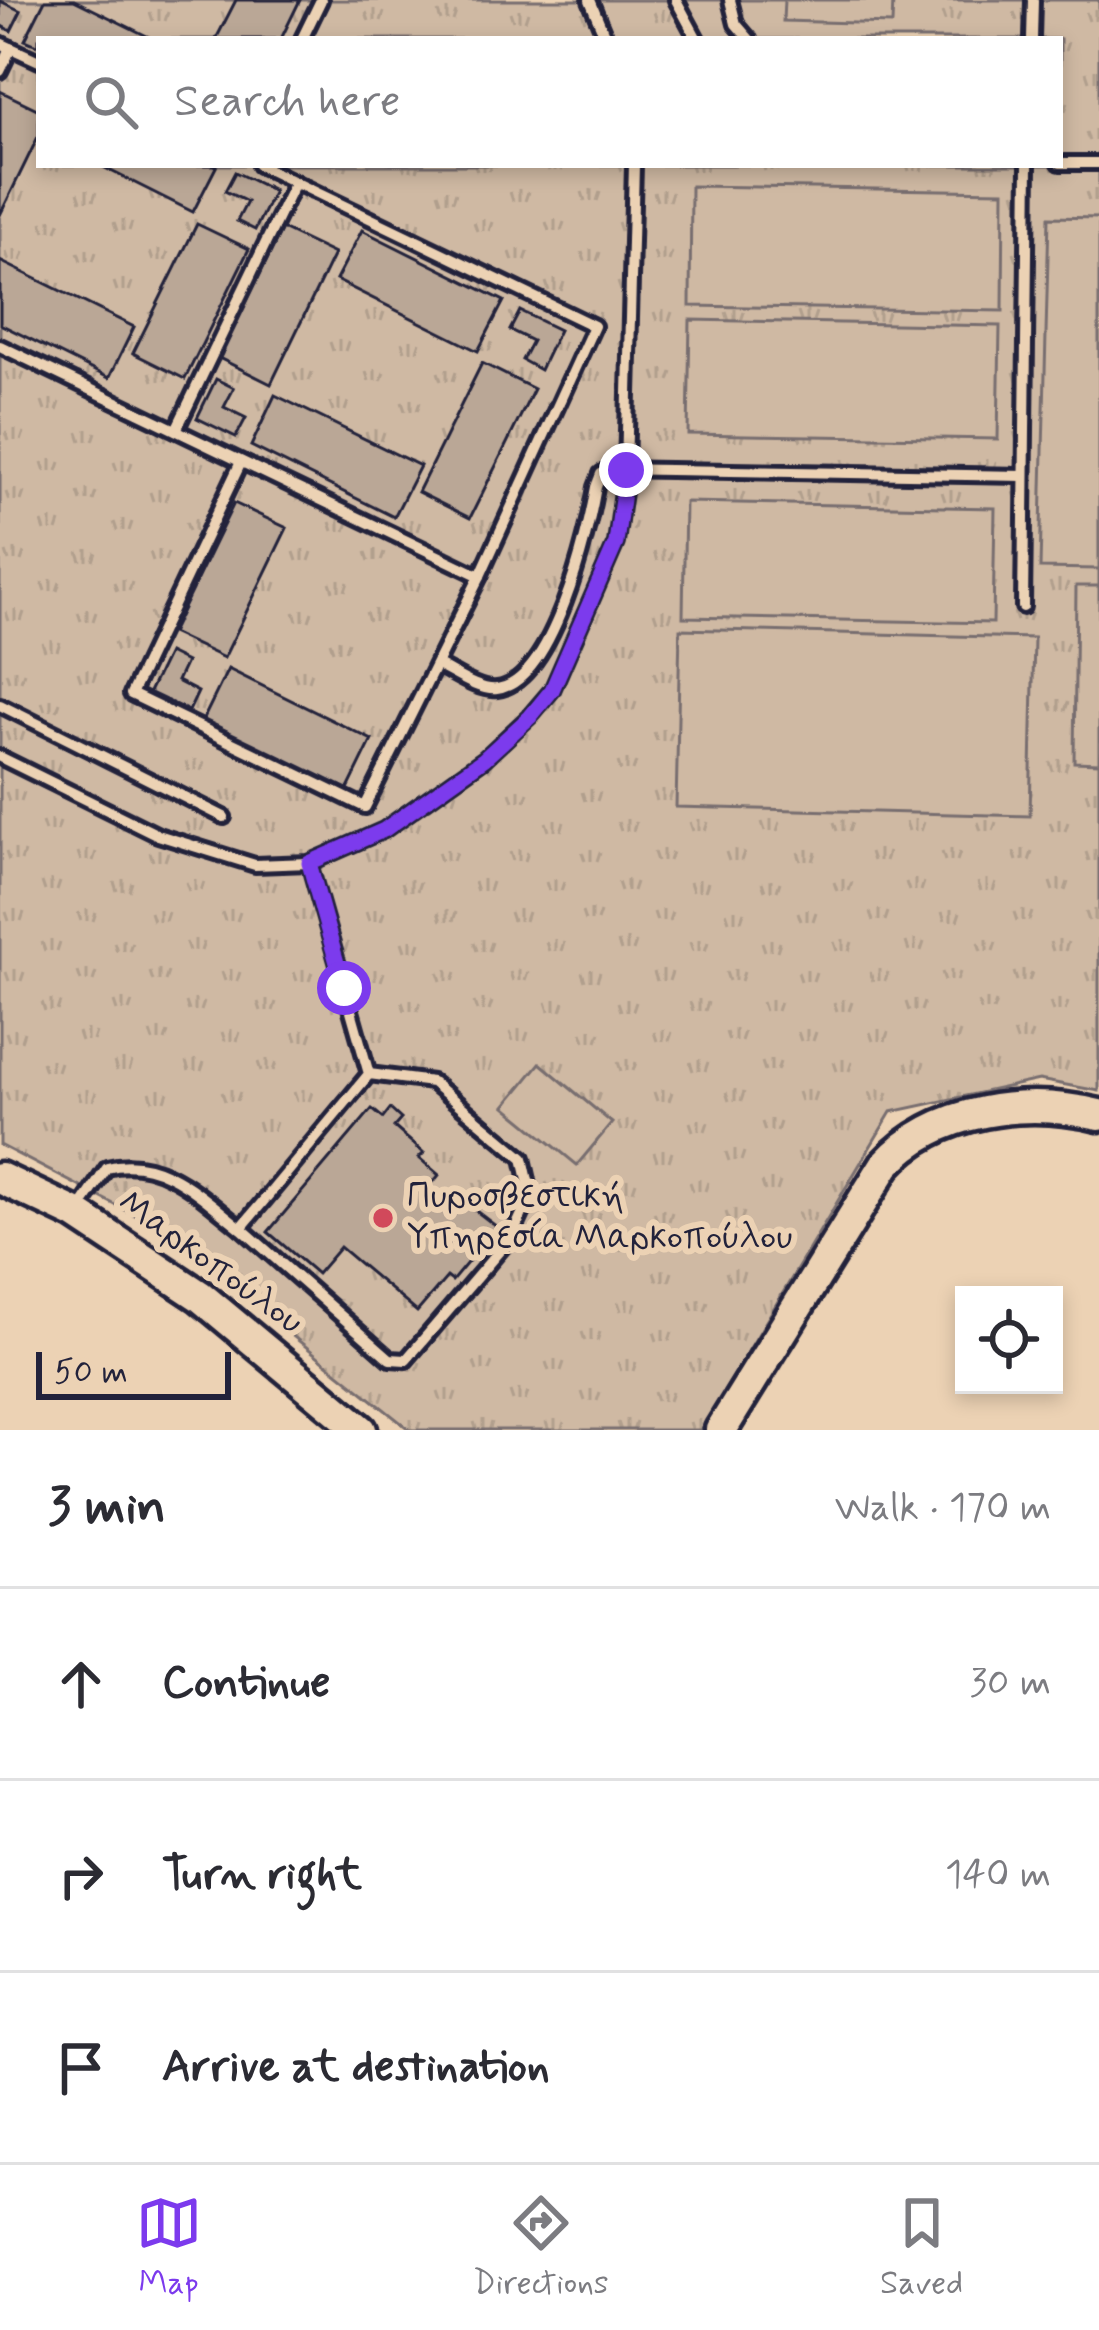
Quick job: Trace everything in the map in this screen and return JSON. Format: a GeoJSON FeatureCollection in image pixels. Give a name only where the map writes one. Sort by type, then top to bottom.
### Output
{"type":"FeatureCollection","features":[{"type":"Feature","properties":{"kind":"main road"},"geometry":{"type":"LineString","coordinates":[[721,1430],[885,1165],[908,1140],[966,1115],[1015,1108],[1099,1115]]}},
{"type":"Feature","properties":{"kind":"main road","name":"Μαρκοπούλου"},"geometry":{"type":"LineString","coordinates":[[0,1178],[76,1214],[200,1296],[361,1430]]}},
{"type":"Feature","properties":{"kind":"lane"},"geometry":{"type":"LineString","coordinates":[[303,36],[321,0]]}},
{"type":"Feature","properties":{"kind":"lane"},"geometry":{"type":"LineString","coordinates":[[590,0],[604,36]]}},
{"type":"Feature","properties":{"kind":"lane"},"geometry":{"type":"LineString","coordinates":[[676,0],[695,36]]}},
{"type":"Feature","properties":{"kind":"lane"},"geometry":{"type":"LineString","coordinates":[[730,0],[736,24],[746,36]]}},
{"type":"Feature","properties":{"kind":"lane"},"geometry":{"type":"LineString","coordinates":[[1032,36],[1033,0]]}},
{"type":"Feature","properties":{"kind":"lane"},"geometry":{"type":"LineString","coordinates":[[0,71],[6,45],[36,60]]}},
{"type":"Feature","properties":{"kind":"lane"},"geometry":{"type":"LineString","coordinates":[[1063,163],[1099,163]]}},
{"type":"Feature","properties":{"kind":"lane"},"geometry":{"type":"LineString","coordinates":[[242,462],[131,694],[365,807],[480,576],[594,326],[265,168]]}},
{"type":"Feature","properties":{"kind":"lane"},"geometry":{"type":"LineString","coordinates":[[0,757],[158,835],[255,865],[309,863],[340,853],[400,818],[484,759],[530,717],[552,690],[616,543],[626,470],[634,168]]}},
{"type":"Feature","properties":{"kind":"lane"},"geometry":{"type":"LineString","coordinates":[[1023,607],[1028,168]]}},
{"type":"Feature","properties":{"kind":"lane"},"geometry":{"type":"LineString","coordinates":[[176,430],[295,182]]}},
{"type":"Feature","properties":{"kind":"lane"},"geometry":{"type":"LineString","coordinates":[[0,346],[480,576]]}},
{"type":"Feature","properties":{"kind":"lane"},"geometry":{"type":"LineString","coordinates":[[437,665],[482,687],[496,689],[514,683],[550,634],[576,576],[601,474],[609,469],[1024,476]]}},
{"type":"Feature","properties":{"kind":"lane"},"geometry":{"type":"LineString","coordinates":[[0,705],[224,817]]}},
{"type":"Feature","properties":{"kind":"lane"},"geometry":{"type":"LineString","coordinates":[[309,863],[369,1075]]}},
{"type":"Feature","properties":{"kind":"lane"},"geometry":{"type":"LineString","coordinates":[[76,1214],[107,1168],[132,1162],[172,1176],[242,1228],[390,1359],[406,1360],[512,1236],[531,1194],[523,1158],[432,1082],[369,1075]]}},
{"type":"Feature","properties":{"kind":"lane"},"geometry":{"type":"LineString","coordinates":[[242,1228],[369,1075]]}},
{"type":"Feature","properties":{"kind":"green space"},"geometry":{"type":"Polygon","coordinates":[[[0,0],[1099,0],[1099,1091],[1039,1080],[891,1112],[701,1430],[410,1430],[154,1225],[0,1145],[0,0]]]}},
{"type":"Feature","properties":{"kind":"green space"},"geometry":{"type":"Polygon","coordinates":[[[784,0],[893,0],[892,24],[783,21],[784,0]]]}},
{"type":"Feature","properties":{"kind":"green space"},"geometry":{"type":"Polygon","coordinates":[[[691,186],[1004,191],[1003,311],[690,306],[691,186]]]}},
{"type":"Feature","properties":{"kind":"green space"},"geometry":{"type":"Polygon","coordinates":[[[1049,217],[1099,218],[1099,569],[1040,568],[1049,217]]]}},
{"type":"Feature","properties":{"kind":"green space"},"geometry":{"type":"Polygon","coordinates":[[[690,320],[1000,326],[998,439],[688,434],[690,320]]]}},
{"type":"Feature","properties":{"kind":"green space"},"geometry":{"type":"Polygon","coordinates":[[[685,502],[995,508],[993,623],[683,617],[685,502]]]}},
{"type":"Feature","properties":{"kind":"green space"},"geometry":{"type":"Polygon","coordinates":[[[1076,586],[1099,586],[1099,763],[1074,762],[1076,586]]]}},
{"type":"Feature","properties":{"kind":"green space"},"geometry":{"type":"Polygon","coordinates":[[[680,629],[1034,638],[1030,816],[676,807],[680,629]]]}},
{"type":"Feature","properties":{"kind":"green space"},"geometry":{"type":"Polygon","coordinates":[[[540,1063],[612,1123],[577,1165],[505,1106],[540,1063]]]}},
{"type":"Feature","properties":{"kind":"building"},"geometry":{"type":"Polygon","coordinates":[[[45,0],[74,0],[147,36],[36,36],[36,45],[25,40],[45,0]]]}},
{"type":"Feature","properties":{"kind":"building"},"geometry":{"type":"Polygon","coordinates":[[[236,0],[300,0],[282,36],[218,36],[236,0]]]}},
{"type":"Feature","properties":{"kind":"building"},"geometry":{"type":"Polygon","coordinates":[[[0,1],[21,11],[11,31],[0,25],[0,1]]]}},
{"type":"Feature","properties":{"kind":"building"},"geometry":{"type":"Polygon","coordinates":[[[0,91],[36,109],[36,141],[0,215],[0,91]]]}},
{"type":"Feature","properties":{"kind":"building"},"geometry":{"type":"Polygon","coordinates":[[[105,168],[215,168],[193,212],[105,168]]]}},
{"type":"Feature","properties":{"kind":"building"},"geometry":{"type":"Polygon","coordinates":[[[235,172],[274,191],[255,230],[237,221],[247,202],[225,191],[235,172]]]}},
{"type":"Feature","properties":{"kind":"building"},"geometry":{"type":"Polygon","coordinates":[[[197,224],[249,249],[185,379],[133,353],[197,224]]]}},
{"type":"Feature","properties":{"kind":"building"},"geometry":{"type":"Polygon","coordinates":[[[282,229],[334,254],[271,384],[219,358],[282,229]]]}},
{"type":"Feature","properties":{"kind":"building"},"geometry":{"type":"Polygon","coordinates":[[[362,230],[504,301],[478,351],[336,280],[362,230]]]}},
{"type":"Feature","properties":{"kind":"building"},"geometry":{"type":"Polygon","coordinates":[[[0,261],[134,327],[109,378],[0,324],[0,261]]]}},
{"type":"Feature","properties":{"kind":"building"},"geometry":{"type":"Polygon","coordinates":[[[520,311],[559,330],[540,370],[522,360],[532,341],[510,330],[520,311]]]}},
{"type":"Feature","properties":{"kind":"building"},"geometry":{"type":"Polygon","coordinates":[[[482,363],[534,389],[470,518],[418,492],[482,363]]]}},
{"type":"Feature","properties":{"kind":"building"},"geometry":{"type":"Polygon","coordinates":[[[216,379],[234,388],[224,407],[246,418],[236,437],[197,418],[216,379]]]}},
{"type":"Feature","properties":{"kind":"building"},"geometry":{"type":"Polygon","coordinates":[[[275,395],[420,466],[394,517],[251,446],[275,395]]]}},
{"type":"Feature","properties":{"kind":"building"},"geometry":{"type":"Polygon","coordinates":[[[234,503],[287,528],[224,658],[171,633],[234,503]]]}},
{"type":"Feature","properties":{"kind":"building"},"geometry":{"type":"Polygon","coordinates":[[[168,653],[186,662],[177,681],[198,692],[189,711],[149,692],[168,653]]]}},
{"type":"Feature","properties":{"kind":"building"},"geometry":{"type":"Polygon","coordinates":[[[228,669],[372,740],[347,791],[203,720],[228,669]]]}},
{"type":"Feature","properties":{"kind":"building","name":"Πυροσβεστική Υπηρεσία Μαρκοπούλου"},"geometry":{"type":"Polygon","coordinates":[[[372,1109],[383,1118],[390,1109],[401,1119],[394,1127],[424,1153],[419,1158],[439,1175],[427,1190],[450,1209],[459,1198],[497,1227],[452,1281],[447,1277],[417,1312],[340,1247],[317,1274],[268,1232],[372,1109]]]}},
{"type":"Feature","properties":{"kind":"place","name":"Πυροσβεστική Υπηρεσία Μαρκοπούλου"},"geometry":{"type":"Point","coordinates":[383,1218]}},
{"type":"Feature","properties":{"kind":"route"},"geometry":{"type":"LineString","coordinates":[[344,988],[309,863],[384,830],[484,759],[552,690],[616,543],[626,470]]}}]}
